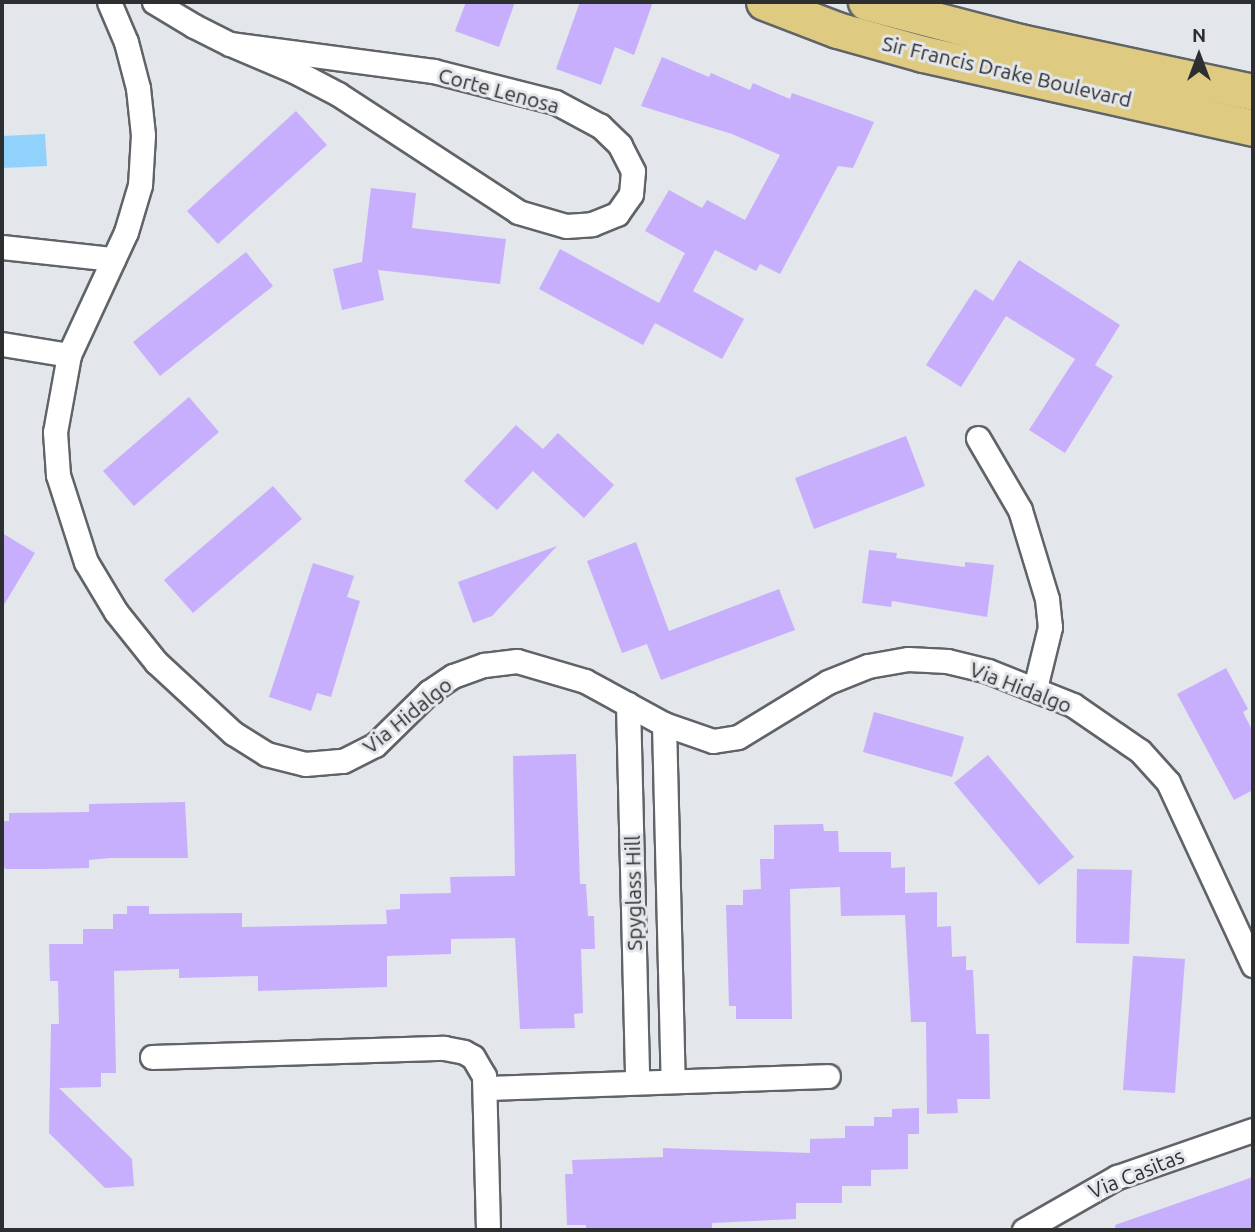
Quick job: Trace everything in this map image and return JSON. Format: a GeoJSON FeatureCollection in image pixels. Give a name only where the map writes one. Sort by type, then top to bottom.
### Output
{"type":"FeatureCollection","features":[{"type":"Feature","properties":{"kind":"main road","name":"Sir Francis Drake Boulevard"},"geometry":{"type":"LineString","coordinates":[[764,2],[837,30],[923,54],[1253,128]]}},
{"type":"Feature","properties":{"kind":"main road","name":"Sir Francis Drake Boulevard"},"geometry":{"type":"LineString","coordinates":[[866,2],[1020,42],[1253,92]]}},
{"type":"Feature","properties":{"kind":"street","name":"Via Hidalgo"},"geometry":{"type":"LineString","coordinates":[[109,2],[127,42],[143,135],[140,185],[113,259],[69,355],[55,432],[58,475],[86,562],[116,612],[156,662],[233,733],[266,754],[305,764],[343,761],[375,745],[429,692],[484,665],[517,661],[550,668],[664,724],[713,741],[738,737],[828,682],[868,666],[908,659],[947,661],[1035,688],[1108,725],[1168,782],[1253,965]]}},
{"type":"Feature","properties":{"kind":"street","name":"Corte Lenosa"},"geometry":{"type":"LineString","coordinates":[[154,2],[230,44],[338,94],[463,180],[536,219],[579,226],[605,222],[631,194],[633,170],[612,135],[555,102],[433,71],[230,44]]}},
{"type":"Feature","properties":{"kind":"street"},"geometry":{"type":"LineString","coordinates":[[2,247],[113,259]]}},
{"type":"Feature","properties":{"kind":"street"},"geometry":{"type":"LineString","coordinates":[[2,344],[69,355]]}},
{"type":"Feature","properties":{"kind":"street"},"geometry":{"type":"LineString","coordinates":[[978,438],[1020,510],[1047,600],[1050,627],[1035,688]]}},
{"type":"Feature","properties":{"kind":"street","name":"Spyglass Hill"},"geometry":{"type":"LineString","coordinates":[[628,704],[638,1082]]}},
{"type":"Feature","properties":{"kind":"street","name":"Spyglass Hill"},"geometry":{"type":"LineString","coordinates":[[664,724],[673,1081]]}},
{"type":"Feature","properties":{"kind":"street"},"geometry":{"type":"LineString","coordinates":[[152,1057],[444,1048],[473,1057],[481,1067],[485,1088],[488,1230]]}},
{"type":"Feature","properties":{"kind":"street"},"geometry":{"type":"LineString","coordinates":[[485,1088],[828,1076]]}},
{"type":"Feature","properties":{"kind":"street","name":"Via Casitas"},"geometry":{"type":"LineString","coordinates":[[1024,1230],[1117,1177],[1253,1130]]}},
{"type":"Feature","properties":{"kind":"water"},"geometry":{"type":"Polygon","coordinates":[[[45,134],[47,166],[2,168],[2,136],[45,134]]]}},
{"type":"Feature","properties":{"kind":"building"},"geometry":{"type":"Polygon","coordinates":[[[466,2],[515,2],[499,47],[455,31],[466,2]]]}},
{"type":"Feature","properties":{"kind":"building"},"geometry":{"type":"Polygon","coordinates":[[[580,2],[653,2],[634,55],[615,47],[601,85],[556,69],[580,2]]]}},
{"type":"Feature","properties":{"kind":"building"},"geometry":{"type":"Polygon","coordinates":[[[662,57],[709,77],[711,73],[750,90],[753,83],[790,99],[792,93],[874,122],[853,168],[838,166],[780,274],[760,264],[756,271],[715,250],[693,291],[744,319],[722,359],[655,323],[643,345],[539,289],[560,249],[659,303],[685,253],[645,231],[669,190],[702,208],[707,200],[745,220],[780,155],[732,134],[641,106],[662,57]]]}},
{"type":"Feature","properties":{"kind":"building"},"geometry":{"type":"Polygon","coordinates":[[[296,111],[327,145],[218,244],[187,211],[296,111]]]}},
{"type":"Feature","properties":{"kind":"building"},"geometry":{"type":"Polygon","coordinates":[[[371,188],[416,193],[412,228],[506,239],[500,284],[378,270],[384,300],[342,310],[333,269],[362,262],[371,188]]]}},
{"type":"Feature","properties":{"kind":"building"},"geometry":{"type":"Polygon","coordinates":[[[246,252],[273,286],[160,376],[133,342],[246,252]]]}},
{"type":"Feature","properties":{"kind":"building"},"geometry":{"type":"Polygon","coordinates":[[[1019,260],[1120,325],[1095,365],[1113,376],[1065,453],[1029,430],[1075,359],[1006,316],[961,387],[926,365],[975,289],[993,301],[1019,260]]]}},
{"type":"Feature","properties":{"kind":"building"},"geometry":{"type":"Polygon","coordinates":[[[189,397],[219,432],[134,506],[103,471],[189,397]]]}},
{"type":"Feature","properties":{"kind":"building"},"geometry":{"type":"Polygon","coordinates":[[[516,425],[543,449],[558,433],[614,485],[584,518],[533,471],[497,510],[464,481],[516,425]]]}},
{"type":"Feature","properties":{"kind":"building"},"geometry":{"type":"Polygon","coordinates":[[[906,436],[925,486],[814,529],[795,478],[906,436]]]}},
{"type":"Feature","properties":{"kind":"building"},"geometry":{"type":"Polygon","coordinates":[[[273,486],[302,519],[193,613],[164,580],[273,486]]]}},
{"type":"Feature","properties":{"kind":"building"},"geometry":{"type":"Polygon","coordinates":[[[2,533],[35,553],[2,608],[2,533]]]}},
{"type":"Feature","properties":{"kind":"building"},"geometry":{"type":"Polygon","coordinates":[[[636,542],[669,631],[779,589],[795,630],[661,680],[647,644],[622,653],[587,561],[636,542]]]}},
{"type":"Feature","properties":{"kind":"building"},"geometry":{"type":"Polygon","coordinates":[[[557,546],[492,616],[473,623],[458,582],[557,546]]]}},
{"type":"Feature","properties":{"kind":"building"},"geometry":{"type":"Polygon","coordinates":[[[869,550],[897,553],[896,558],[965,567],[965,562],[994,565],[987,617],[892,601],[891,607],[862,603],[869,550]]]}},
{"type":"Feature","properties":{"kind":"building"},"geometry":{"type":"Polygon","coordinates":[[[313,563],[354,576],[347,597],[360,601],[331,697],[317,693],[311,711],[269,697],[313,563]]]}},
{"type":"Feature","properties":{"kind":"building"},"geometry":{"type":"Polygon","coordinates":[[[1226,668],[1248,709],[1243,712],[1253,732],[1253,790],[1234,800],[1177,694],[1226,668]]]}},
{"type":"Feature","properties":{"kind":"building"},"geometry":{"type":"Polygon","coordinates":[[[874,712],[964,737],[952,777],[863,752],[874,712]]]}},
{"type":"Feature","properties":{"kind":"building"},"geometry":{"type":"Polygon","coordinates":[[[576,754],[580,884],[586,884],[588,916],[594,916],[595,949],[581,949],[583,1013],[574,1014],[575,1028],[520,1029],[515,938],[451,939],[451,954],[387,956],[387,987],[258,991],[258,976],[179,978],[179,969],[114,971],[116,1073],[101,1073],[101,1087],[59,1088],[132,1159],[134,1186],[105,1188],[49,1133],[51,1024],[59,1024],[58,981],[50,981],[49,944],[83,944],[83,929],[113,929],[113,914],[127,914],[127,906],[149,906],[149,914],[242,913],[242,927],[387,924],[386,910],[400,909],[400,894],[451,893],[450,877],[515,876],[513,756],[576,754]]]}},
{"type":"Feature","properties":{"kind":"building"},"geometry":{"type":"Polygon","coordinates":[[[988,755],[1074,857],[1039,885],[954,783],[988,755]]]}},
{"type":"Feature","properties":{"kind":"building"},"geometry":{"type":"Polygon","coordinates":[[[185,802],[188,858],[110,858],[89,860],[89,868],[45,869],[5,869],[2,861],[2,821],[9,821],[9,813],[89,812],[89,804],[185,802]]]}},
{"type":"Feature","properties":{"kind":"building"},"geometry":{"type":"Polygon","coordinates":[[[823,824],[824,831],[838,831],[839,852],[891,852],[891,868],[905,867],[905,893],[937,892],[937,927],[951,926],[952,957],[966,956],[966,970],[973,970],[976,1034],[989,1034],[990,1099],[957,1099],[958,1113],[927,1114],[926,1022],[911,1022],[905,915],[841,916],[840,887],[790,889],[792,1019],[736,1019],[736,1006],[729,1006],[726,905],[743,905],[743,890],[761,889],[760,859],[774,859],[774,825],[823,824]]]}},
{"type":"Feature","properties":{"kind":"building"},"geometry":{"type":"Polygon","coordinates":[[[1077,869],[1132,870],[1129,944],[1076,943],[1077,869]]]}},
{"type":"Feature","properties":{"kind":"building"},"geometry":{"type":"Polygon","coordinates":[[[1133,956],[1185,959],[1175,1093],[1123,1090],[1133,956]]]}},
{"type":"Feature","properties":{"kind":"building"},"geometry":{"type":"Polygon","coordinates":[[[919,1108],[919,1134],[908,1134],[908,1169],[871,1170],[871,1186],[842,1186],[842,1203],[796,1203],[796,1219],[712,1223],[712,1230],[586,1230],[586,1225],[567,1225],[565,1174],[573,1174],[572,1160],[663,1157],[663,1148],[810,1153],[810,1139],[845,1138],[845,1126],[874,1126],[874,1117],[892,1117],[892,1109],[919,1108]]]}},
{"type":"Feature","properties":{"kind":"building"},"geometry":{"type":"Polygon","coordinates":[[[1253,1177],[1253,1230],[1116,1230],[1115,1225],[1253,1177]]]}}]}
